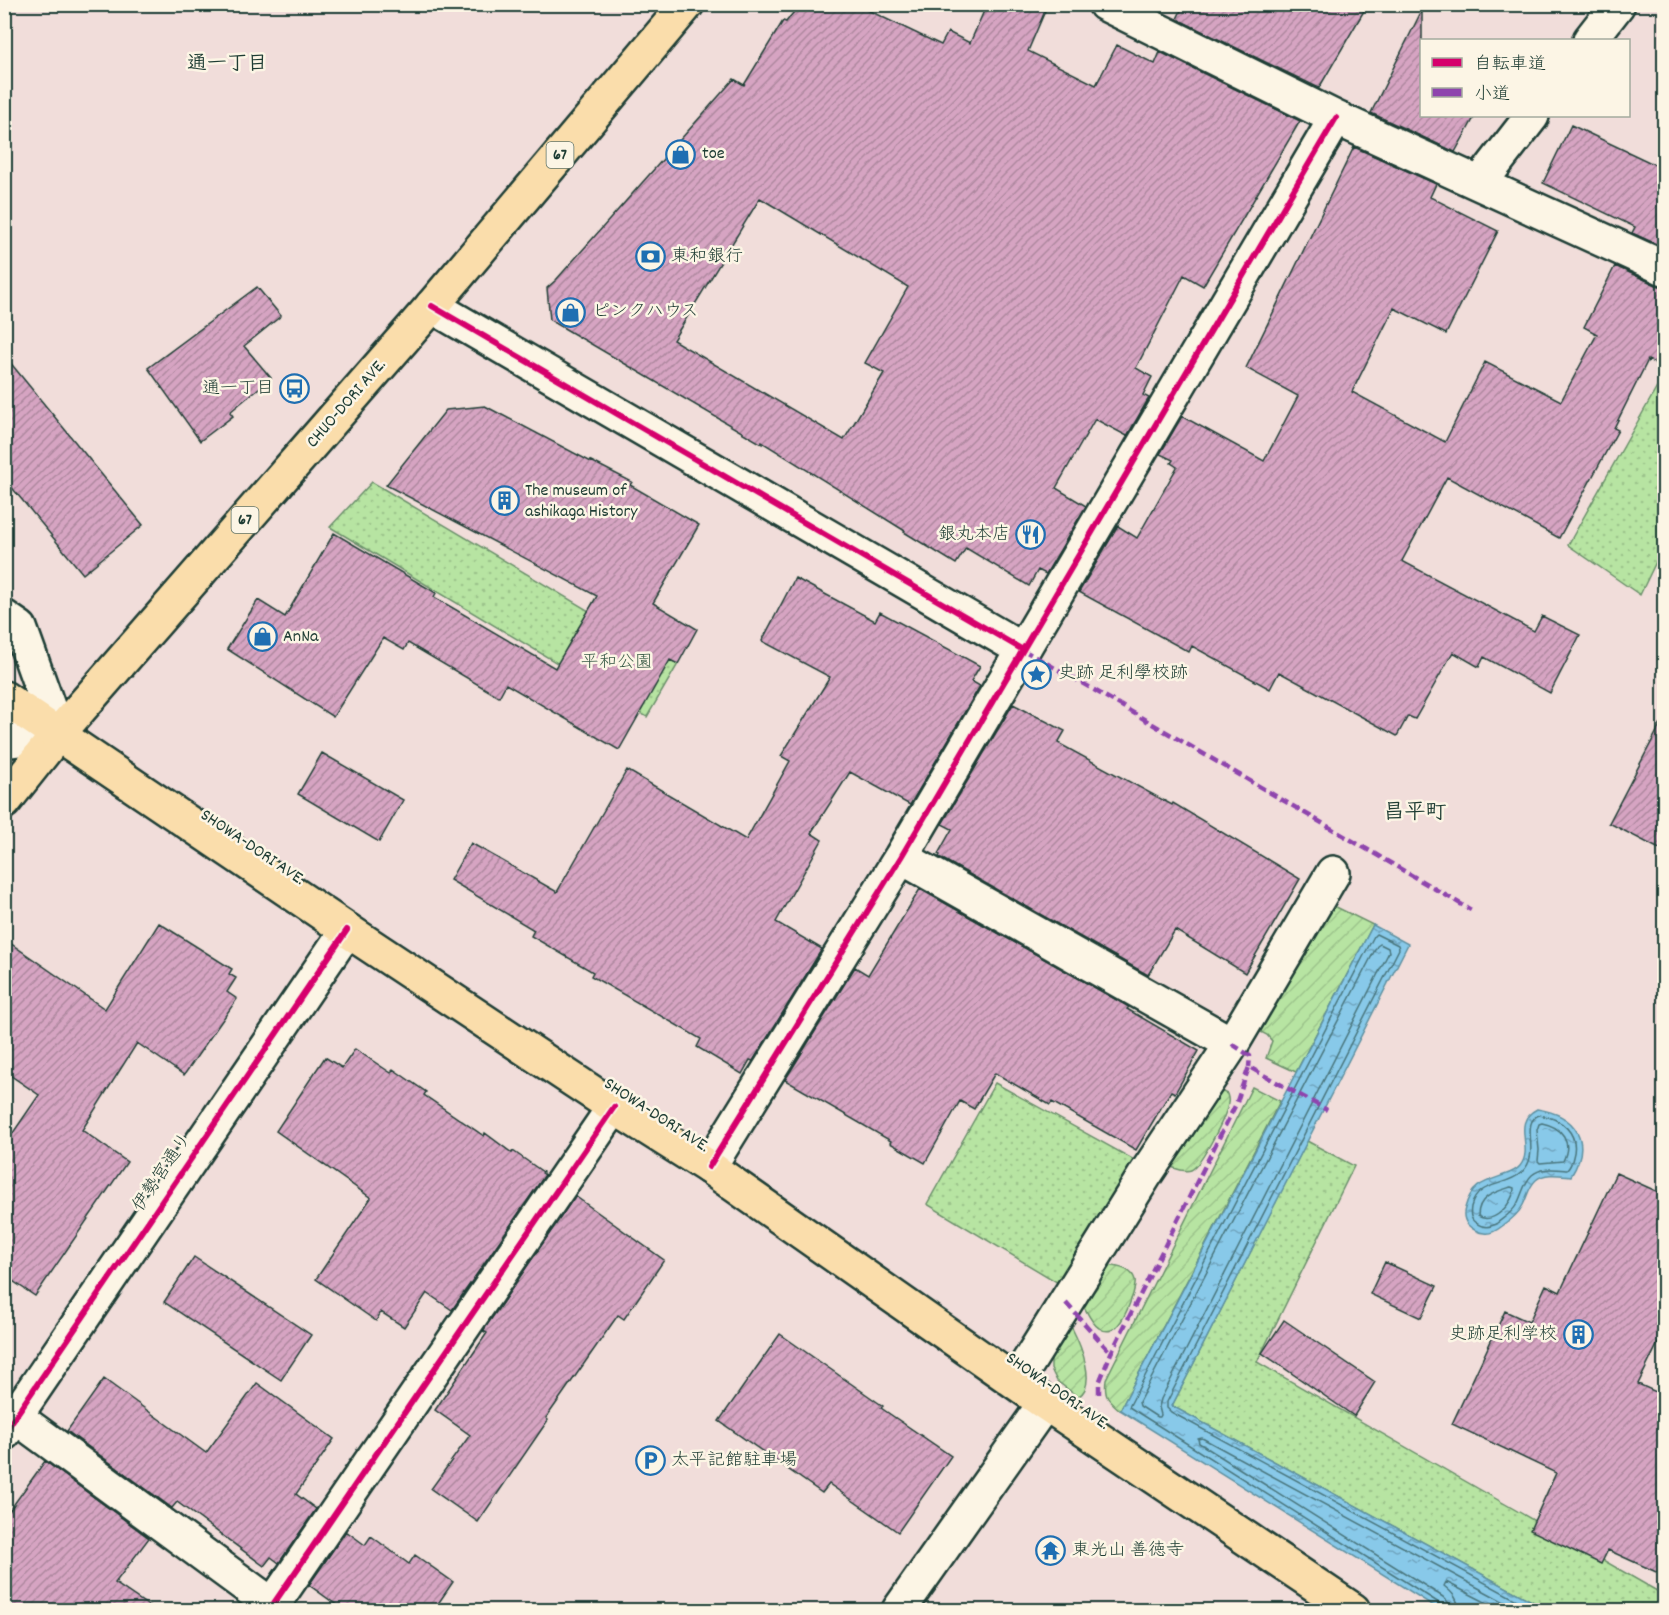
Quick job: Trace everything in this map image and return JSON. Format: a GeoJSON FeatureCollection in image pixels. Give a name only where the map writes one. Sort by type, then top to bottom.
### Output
{"type":"FeatureCollection","features":[{"type":"Feature","properties":{"kind":"main road","name":"CHUO-DORI AVE."},"geometry":{"type":"LineString","coordinates":[[4,802],[58,734],[432,306],[687,4]]}},
{"type":"Feature","properties":{"kind":"main road","name":"SHOWA-DORI AVE."},"geometry":{"type":"LineString","coordinates":[[4,698],[347,930],[614,1107],[709,1167],[1045,1403],[1353,1611]]}},
{"type":"Feature","properties":{"kind":"street"},"geometry":{"type":"LineString","coordinates":[[1105,4],[1336,118],[1665,268]]}},
{"type":"Feature","properties":{"kind":"street"},"geometry":{"type":"LineString","coordinates":[[1591,39],[1618,4]]}},
{"type":"Feature","properties":{"kind":"street"},"geometry":{"type":"LineString","coordinates":[[1480,183],[1531,117]]}},
{"type":"Feature","properties":{"kind":"street"},"geometry":{"type":"LineString","coordinates":[[709,1167],[901,857],[1336,118]]}},
{"type":"Feature","properties":{"kind":"street"},"geometry":{"type":"LineString","coordinates":[[432,306],[1023,650]]}},
{"type":"Feature","properties":{"kind":"street"},"geometry":{"type":"LineString","coordinates":[[4,617],[20,628],[58,734],[4,741]]}},
{"type":"Feature","properties":{"kind":"street"},"geometry":{"type":"LineString","coordinates":[[901,857],[1232,1044]]}},
{"type":"Feature","properties":{"kind":"street"},"geometry":{"type":"LineString","coordinates":[[1016,1382],[1145,1175],[1232,1044],[1333,873]]}},
{"type":"Feature","properties":{"kind":"street","name":"伊勢宮通り"},"geometry":{"type":"LineString","coordinates":[[10,1425],[347,930]]}},
{"type":"Feature","properties":{"kind":"street"},"geometry":{"type":"LineString","coordinates":[[10,1425],[275,1608],[614,1107]]}},
{"type":"Feature","properties":{"kind":"street"},"geometry":{"type":"LineString","coordinates":[[899,1611],[1045,1403]]}},
{"type":"Feature","properties":{"kind":"green space"},"geometry":{"type":"Polygon","coordinates":[[[1664,375],[1664,545],[1640,595],[1568,545],[1664,375]]]}},
{"type":"Feature","properties":{"kind":"green space","name":"平和公園"},"geometry":{"type":"Polygon","coordinates":[[[372,482],[678,664],[647,717],[330,527],[372,482]]]}},
{"type":"Feature","properties":{"kind":"green space"},"geometry":{"type":"Polygon","coordinates":[[[1328,903],[1373,925],[1296,1072],[1266,1058],[1272,1041],[1267,1035],[1253,1028],[1328,903]]]}},
{"type":"Feature","properties":{"kind":"green space"},"geometry":{"type":"Polygon","coordinates":[[[995,1083],[1138,1162],[1065,1287],[927,1204],[995,1083]]]}},
{"type":"Feature","properties":{"kind":"green space"},"geometry":{"type":"Polygon","coordinates":[[[1252,1087],[1280,1101],[1120,1410],[1107,1397],[1106,1379],[1252,1087]]]}},
{"type":"Feature","properties":{"kind":"green space"},"geometry":{"type":"Polygon","coordinates":[[[1216,1091],[1227,1094],[1227,1109],[1201,1160],[1188,1171],[1168,1166],[1216,1091]]]}},
{"type":"Feature","properties":{"kind":"green space"},"geometry":{"type":"Polygon","coordinates":[[[1307,1141],[1354,1166],[1257,1362],[1664,1595],[1664,1610],[1548,1610],[1172,1406],[1307,1141]]]}},
{"type":"Feature","properties":{"kind":"green space"},"geometry":{"type":"Polygon","coordinates":[[[1108,1265],[1120,1267],[1131,1273],[1135,1283],[1122,1320],[1112,1330],[1106,1331],[1094,1324],[1083,1305],[1108,1265]]]}},
{"type":"Feature","properties":{"kind":"green space"},"geometry":{"type":"Polygon","coordinates":[[[1067,1327],[1072,1328],[1086,1364],[1087,1383],[1084,1391],[1078,1397],[1057,1381],[1051,1369],[1054,1343],[1067,1327]]]}},
{"type":"Feature","properties":{"kind":"water"},"geometry":{"type":"Polygon","coordinates":[[[1373,925],[1408,944],[1172,1406],[1548,1610],[1440,1610],[1120,1410],[1373,925]]]}},
{"type":"Feature","properties":{"kind":"water"},"geometry":{"type":"Polygon","coordinates":[[[1537,1109],[1562,1117],[1577,1132],[1580,1152],[1577,1163],[1571,1176],[1540,1177],[1534,1182],[1519,1212],[1511,1220],[1493,1232],[1482,1233],[1468,1225],[1465,1219],[1464,1210],[1468,1200],[1479,1186],[1513,1172],[1520,1166],[1525,1151],[1525,1121],[1537,1109]]]}},
{"type":"Feature","properties":{"kind":"building"},"geometry":{"type":"Polygon","coordinates":[[[800,4],[855,4],[941,45],[948,32],[970,43],[987,4],[1048,4],[1028,51],[1096,85],[1117,45],[1155,64],[1160,52],[1300,121],[1203,286],[1184,275],[1136,368],[1152,377],[1143,395],[1149,398],[1127,436],[1095,419],[1056,488],[1086,506],[1046,574],[1038,570],[1029,586],[966,548],[956,564],[762,442],[762,444],[550,320],[547,288],[734,79],[744,85],[783,21],[786,22],[800,4]],[[760,198],[673,340],[844,440],[884,373],[865,363],[908,287],[760,198]]]}},
{"type":"Feature","properties":{"kind":"building"},"geometry":{"type":"Polygon","coordinates":[[[1184,4],[1368,4],[1319,88],[1177,19],[1184,4]]]}},
{"type":"Feature","properties":{"kind":"building"},"geometry":{"type":"Polygon","coordinates":[[[1422,10],[1420,117],[1474,117],[1455,152],[1371,113],[1422,10]]]}},
{"type":"Feature","properties":{"kind":"building"},"geometry":{"type":"Polygon","coordinates":[[[1571,125],[1664,169],[1665,167],[1665,248],[1632,233],[1635,227],[1543,183],[1571,125]]]}},
{"type":"Feature","properties":{"kind":"building"},"geometry":{"type":"Polygon","coordinates":[[[1354,147],[1436,184],[1430,197],[1498,231],[1446,334],[1394,308],[1352,392],[1445,442],[1485,362],[1561,401],[1597,334],[1584,327],[1615,266],[1665,287],[1665,368],[1648,360],[1614,428],[1618,430],[1559,538],[1447,477],[1402,561],[1534,631],[1542,616],[1580,635],[1550,693],[1484,657],[1479,667],[1453,652],[1415,719],[1408,716],[1397,736],[1279,672],[1270,689],[1192,646],[1189,652],[1079,592],[1118,526],[1137,538],[1177,467],[1171,463],[1173,460],[1160,454],[1182,416],[1264,461],[1298,396],[1246,368],[1354,147]]]}},
{"type":"Feature","properties":{"kind":"building"},"geometry":{"type":"Polygon","coordinates":[[[257,287],[281,316],[244,346],[271,378],[230,412],[233,416],[200,441],[148,368],[257,287]]]}},
{"type":"Feature","properties":{"kind":"building"},"geometry":{"type":"Polygon","coordinates":[[[4,355],[143,525],[83,574],[4,478],[4,355]]]}},
{"type":"Feature","properties":{"kind":"building"},"geometry":{"type":"Polygon","coordinates":[[[485,406],[632,482],[630,485],[699,525],[653,603],[697,629],[678,664],[670,660],[619,750],[506,684],[499,697],[408,643],[404,650],[383,638],[333,717],[227,649],[258,600],[285,617],[334,533],[436,593],[434,597],[555,668],[597,596],[386,485],[446,410],[485,406]]]}},
{"type":"Feature","properties":{"kind":"building"},"geometry":{"type":"Polygon","coordinates":[[[795,578],[875,621],[880,612],[980,666],[971,681],[980,686],[910,805],[850,772],[811,833],[822,840],[776,922],[822,949],[753,1061],[750,1060],[742,1074],[697,1047],[701,1039],[591,976],[593,972],[531,936],[534,930],[450,880],[471,843],[557,892],[627,770],[746,840],[790,761],[781,756],[830,677],[762,641],[795,578]]]}},
{"type":"Feature","properties":{"kind":"building"},"geometry":{"type":"Polygon","coordinates":[[[1013,704],[1065,731],[1058,743],[1172,805],[1173,803],[1300,879],[1245,973],[1175,930],[1148,975],[939,857],[938,854],[952,829],[942,824],[1013,704]]]}},
{"type":"Feature","properties":{"kind":"building"},"geometry":{"type":"Polygon","coordinates":[[[1665,716],[1665,852],[1609,823],[1665,716]]]}},
{"type":"Feature","properties":{"kind":"building"},"geometry":{"type":"Polygon","coordinates":[[[322,753],[403,800],[379,842],[298,794],[322,753]]]}},
{"type":"Feature","properties":{"kind":"building"},"geometry":{"type":"Polygon","coordinates":[[[920,889],[1129,1007],[1127,1009],[1199,1051],[1175,1093],[1171,1091],[1136,1150],[1052,1102],[1050,1105],[995,1073],[974,1109],[960,1101],[925,1163],[785,1080],[855,967],[868,975],[920,889]]]}},
{"type":"Feature","properties":{"kind":"building"},"geometry":{"type":"Polygon","coordinates":[[[159,923],[232,969],[229,974],[236,978],[227,992],[237,999],[184,1075],[137,1043],[82,1130],[127,1162],[35,1296],[4,1275],[4,1146],[39,1095],[4,1071],[4,939],[105,1009],[159,923]]]}},
{"type":"Feature","properties":{"kind":"building"},"geometry":{"type":"Polygon","coordinates":[[[355,1049],[391,1073],[393,1069],[426,1092],[424,1095],[484,1136],[485,1133],[512,1153],[513,1151],[545,1175],[452,1310],[427,1293],[404,1327],[381,1312],[376,1321],[316,1279],[371,1198],[276,1131],[325,1057],[342,1068],[355,1049]]]}},
{"type":"Feature","properties":{"kind":"building","name":"史跡足利学校"},"geometry":{"type":"Polygon","coordinates":[[[1616,1173],[1665,1195],[1665,1329],[1638,1384],[1665,1396],[1665,1576],[1608,1550],[1601,1564],[1530,1530],[1556,1473],[1452,1424],[1505,1311],[1529,1322],[1546,1285],[1560,1292],[1616,1173]]]}},
{"type":"Feature","properties":{"kind":"building"},"geometry":{"type":"Polygon","coordinates":[[[575,1196],[664,1260],[624,1319],[618,1315],[546,1418],[548,1420],[478,1522],[431,1489],[470,1435],[435,1410],[487,1333],[483,1331],[575,1196]]]}},
{"type":"Feature","properties":{"kind":"building"},"geometry":{"type":"Polygon","coordinates":[[[194,1257],[311,1335],[281,1380],[164,1302],[194,1257]]]}},
{"type":"Feature","properties":{"kind":"building"},"geometry":{"type":"Polygon","coordinates":[[[1385,1262],[1437,1286],[1421,1318],[1370,1294],[1385,1262]]]}},
{"type":"Feature","properties":{"kind":"building"},"geometry":{"type":"Polygon","coordinates":[[[1284,1320],[1375,1382],[1354,1416],[1262,1353],[1284,1320]]]}},
{"type":"Feature","properties":{"kind":"building"},"geometry":{"type":"Polygon","coordinates":[[[780,1334],[951,1456],[898,1532],[829,1484],[822,1493],[719,1421],[780,1334]]]}},
{"type":"Feature","properties":{"kind":"building"},"geometry":{"type":"Polygon","coordinates":[[[104,1379],[206,1453],[257,1383],[334,1439],[296,1494],[316,1509],[279,1563],[271,1557],[264,1566],[177,1502],[172,1508],[67,1431],[104,1379]]]}},
{"type":"Feature","properties":{"kind":"building"},"geometry":{"type":"Polygon","coordinates":[[[45,1461],[149,1538],[115,1583],[156,1611],[4,1611],[4,1518],[45,1461]]]}},
{"type":"Feature","properties":{"kind":"building"},"geometry":{"type":"Polygon","coordinates":[[[346,1531],[365,1545],[371,1536],[409,1564],[415,1555],[453,1582],[433,1611],[345,1611],[309,1585],[346,1531]]]}},
{"type":"Feature","properties":{"kind":"marked path"},"geometry":{"type":"LineString","coordinates":[[1023,650],[1471,910]]}},
{"type":"Feature","properties":{"kind":"marked path"},"geometry":{"type":"LineString","coordinates":[[1232,1044],[1250,1056],[1249,1067]]}},
{"type":"Feature","properties":{"kind":"marked path"},"geometry":{"type":"LineString","coordinates":[[1099,1394],[1099,1383],[1111,1353],[1236,1104],[1249,1067],[1327,1110]]}},
{"type":"Feature","properties":{"kind":"marked path"},"geometry":{"type":"LineString","coordinates":[[1066,1303],[1111,1353]]}},
{"type":"Feature","properties":{"kind":"cycle path"},"geometry":{"type":"LineString","coordinates":[[709,1167],[901,857],[1336,118]]}},
{"type":"Feature","properties":{"kind":"cycle path"},"geometry":{"type":"LineString","coordinates":[[432,306],[1023,650]]}},
{"type":"Feature","properties":{"kind":"cycle path"},"geometry":{"type":"LineString","coordinates":[[4,1433],[347,930]]}},
{"type":"Feature","properties":{"kind":"cycle path"},"geometry":{"type":"LineString","coordinates":[[272,1606],[614,1107]]}},
{"type":"Feature","properties":{"kind":"place","name":"toe"},"geometry":{"type":"Point","coordinates":[681,154]}},
{"type":"Feature","properties":{"kind":"place","name":"東和銀行"},"geometry":{"type":"Point","coordinates":[650,257]}},
{"type":"Feature","properties":{"kind":"place","name":"ピンクハウス"},"geometry":{"type":"Point","coordinates":[571,312]}},
{"type":"Feature","properties":{"kind":"place","name":"通一丁目"},"geometry":{"type":"Point","coordinates":[295,389]}},
{"type":"Feature","properties":{"kind":"place","name":"The museum of ashikaga History"},"geometry":{"type":"Point","coordinates":[504,501]}},
{"type":"Feature","properties":{"kind":"place","name":"銀丸本店"},"geometry":{"type":"Point","coordinates":[1031,535]}},
{"type":"Feature","properties":{"kind":"place","name":"AnNa"},"geometry":{"type":"Point","coordinates":[262,637]}},
{"type":"Feature","properties":{"kind":"place","name":"史跡 足利學校跡"},"geometry":{"type":"Point","coordinates":[1037,674]}},
{"type":"Feature","properties":{"kind":"place","name":"史跡足利学校"},"geometry":{"type":"Point","coordinates":[1578,1335]}},
{"type":"Feature","properties":{"kind":"place","name":"太平記館駐車場"},"geometry":{"type":"Point","coordinates":[650,1461]}},
{"type":"Feature","properties":{"kind":"place","name":"東光山 善徳寺"},"geometry":{"type":"Point","coordinates":[1051,1551]}},
{"type":"Feature","properties":{"kind":"district","name":"通一丁目"},"geometry":{"type":"Point","coordinates":[227,65]}},
{"type":"Feature","properties":{"kind":"district","name":"昌平町"},"geometry":{"type":"Point","coordinates":[1415,814]}}]}
